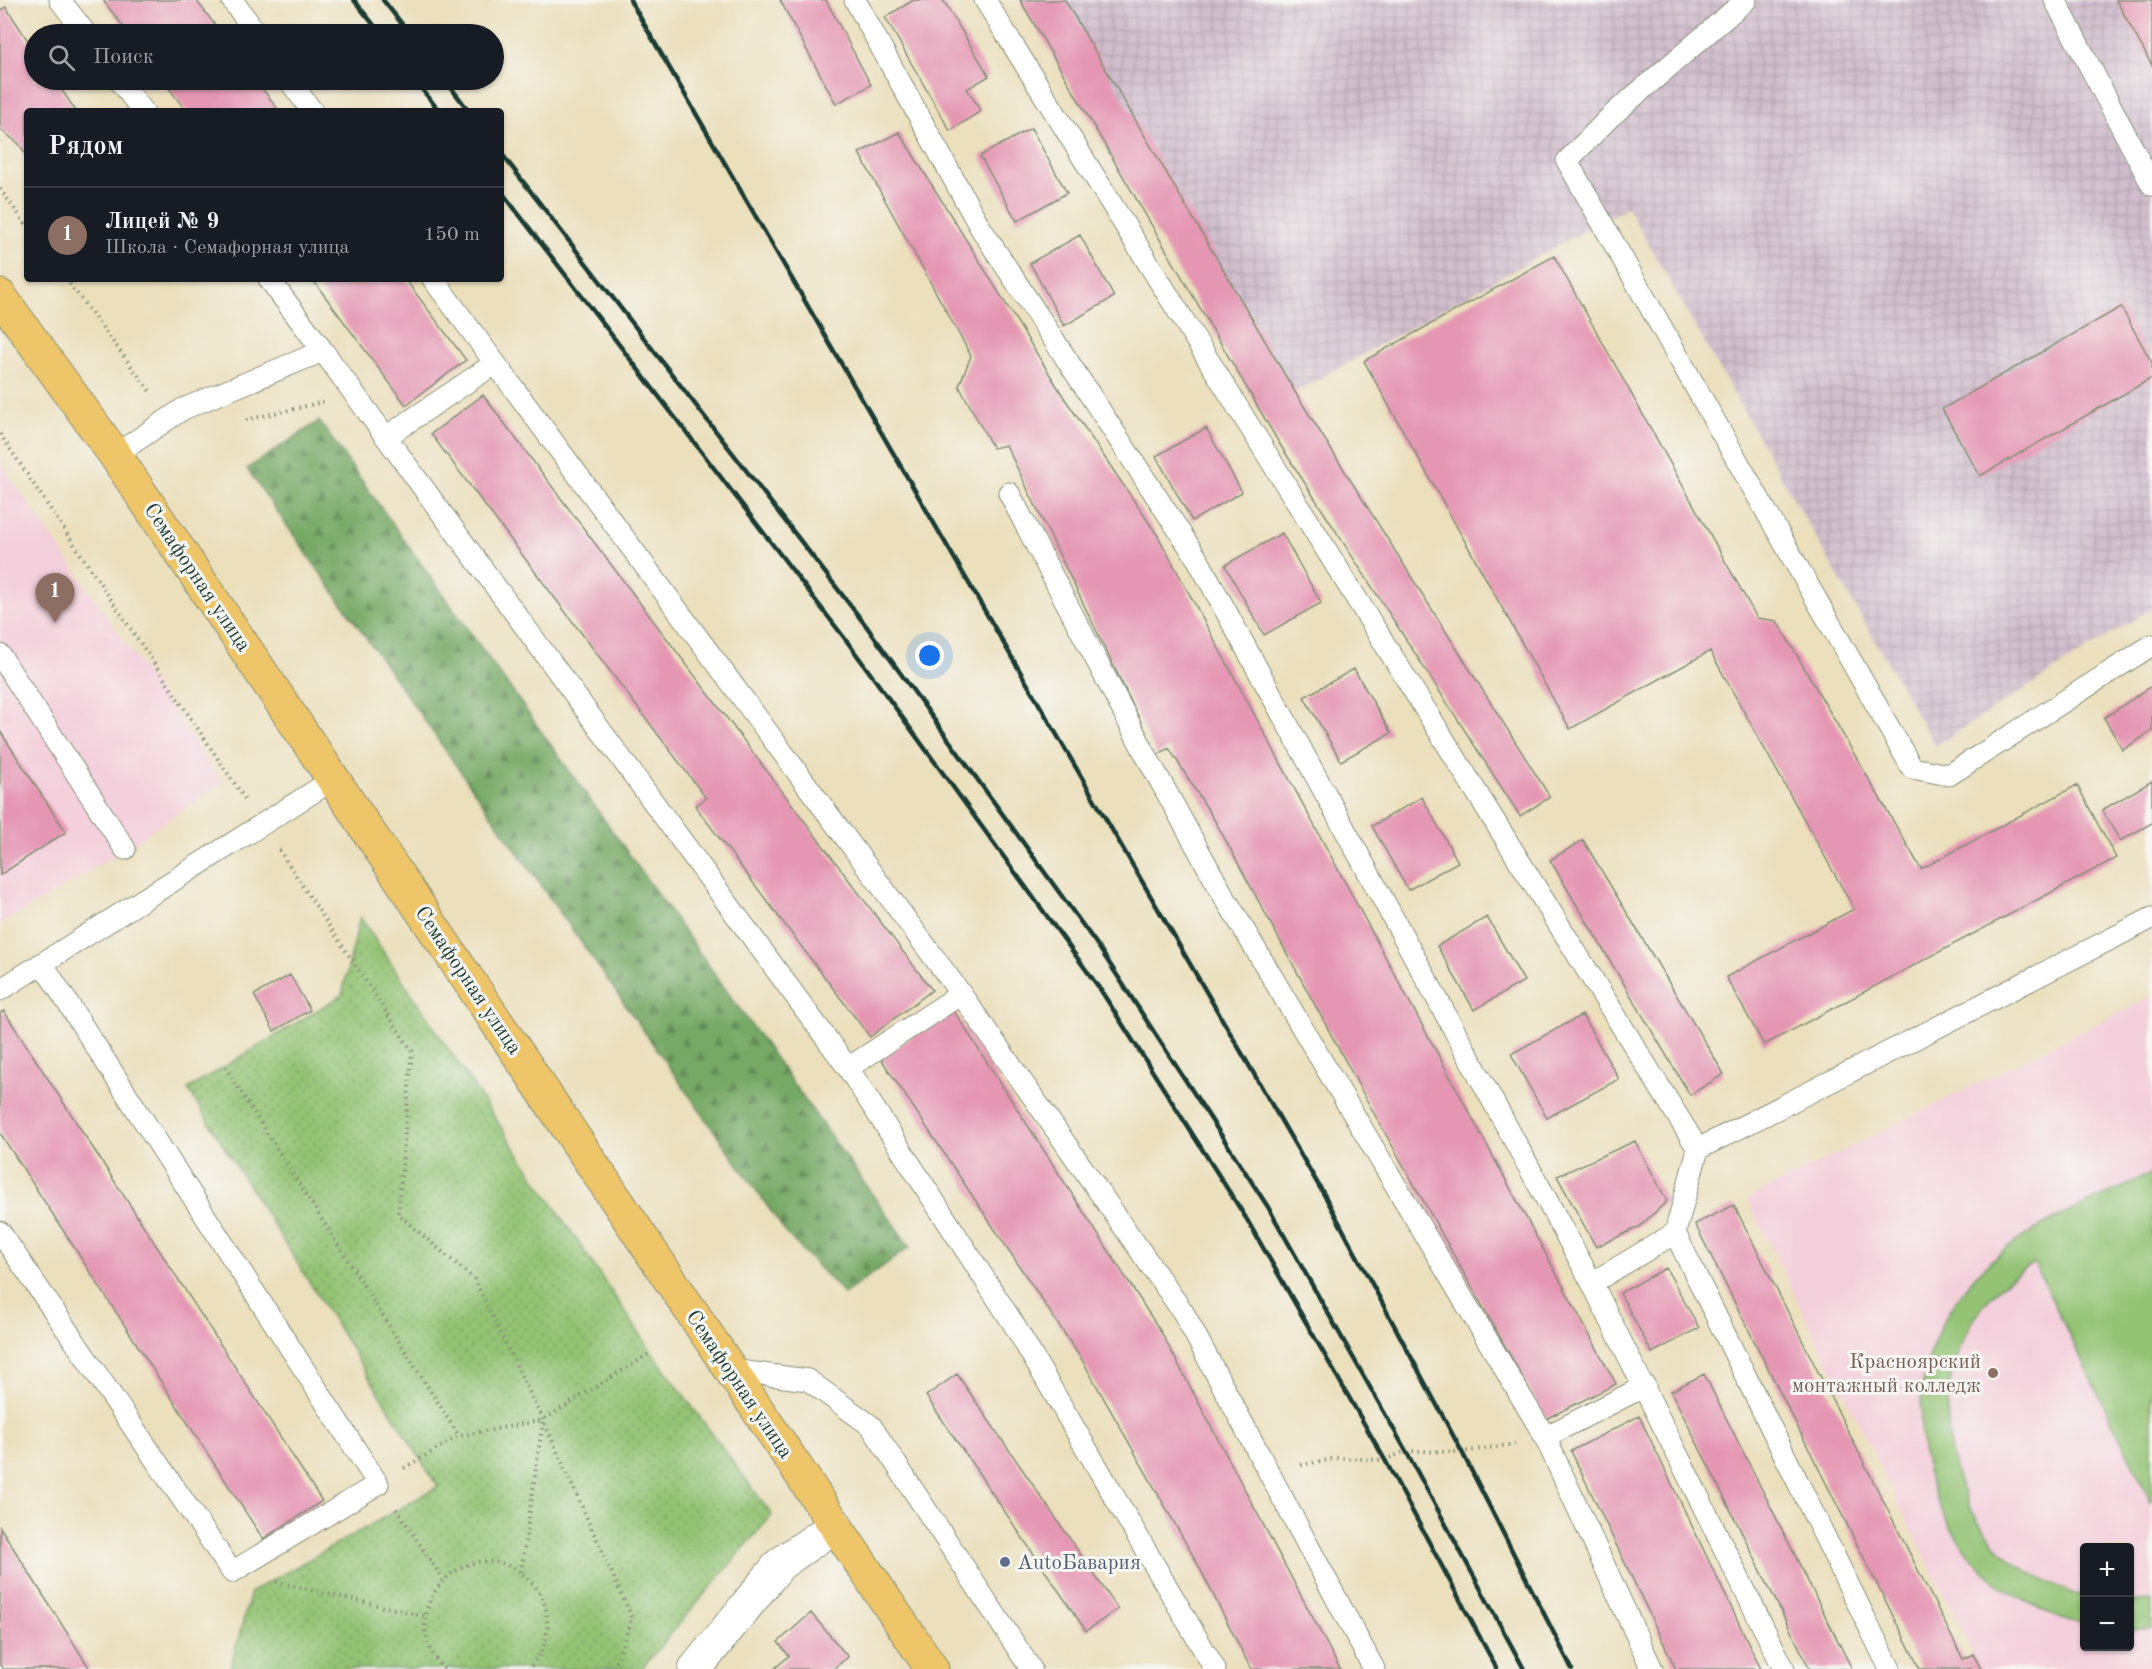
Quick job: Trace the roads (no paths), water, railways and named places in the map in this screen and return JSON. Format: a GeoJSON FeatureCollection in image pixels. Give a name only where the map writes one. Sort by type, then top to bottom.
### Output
{"type":"FeatureCollection","features":[{"type":"Feature","properties":{"kind":"highway","name":"Семафорная улица"},"geometry":{"type":"LineString","coordinates":[[0,296],[116,455],[932,1669]]}},
{"type":"Feature","properties":{"kind":"street"},"geometry":{"type":"LineString","coordinates":[[695,1669],[780,1564],[836,1525]]}},
{"type":"Feature","properties":{"kind":"lane"},"geometry":{"type":"LineString","coordinates":[[60,0],[78,24]]}},
{"type":"Feature","properties":{"kind":"lane"},"geometry":{"type":"LineString","coordinates":[[232,0],[250,24]]}},
{"type":"Feature","properties":{"kind":"lane"},"geometry":{"type":"LineString","coordinates":[[855,0],[980,227],[1198,560],[1592,1283],[1784,1669]]}},
{"type":"Feature","properties":{"kind":"lane"},"geometry":{"type":"LineString","coordinates":[[985,0],[1698,1149],[1675,1233],[1890,1669]]}},
{"type":"Feature","properties":{"kind":"lane"},"geometry":{"type":"LineString","coordinates":[[1746,0],[1610,117],[1567,161],[1912,768],[1949,775],[2152,645]]}},
{"type":"Feature","properties":{"kind":"lane"},"geometry":{"type":"LineString","coordinates":[[2055,0],[2152,185]]}},
{"type":"Feature","properties":{"kind":"lane"},"geometry":{"type":"LineString","coordinates":[[127,90],[141,108]]}},
{"type":"Feature","properties":{"kind":"lane"},"geometry":{"type":"LineString","coordinates":[[297,90],[310,108]]}},
{"type":"Feature","properties":{"kind":"lane"},"geometry":{"type":"LineString","coordinates":[[271,282],[848,1068],[1013,1323],[1215,1669]]}},
{"type":"Feature","properties":{"kind":"lane"},"geometry":{"type":"LineString","coordinates":[[435,282],[961,994],[1183,1312],[1374,1669]]}},
{"type":"Feature","properties":{"kind":"lane"},"geometry":{"type":"LineString","coordinates":[[116,455],[183,409],[323,351]]}},
{"type":"Feature","properties":{"kind":"lane"},"geometry":{"type":"LineString","coordinates":[[386,437],[494,364]]}},
{"type":"Feature","properties":{"kind":"lane"},"geometry":{"type":"LineString","coordinates":[[1009,493],[1221,891],[1545,1437],[1652,1669]]}},
{"type":"Feature","properties":{"kind":"lane"},"geometry":{"type":"LineString","coordinates":[[0,655],[125,849]]}},
{"type":"Feature","properties":{"kind":"lane"},"geometry":{"type":"LineString","coordinates":[[0,990],[334,779]]}},
{"type":"Feature","properties":{"kind":"lane"},"geometry":{"type":"LineString","coordinates":[[1698,1149],[2152,918]]}},
{"type":"Feature","properties":{"kind":"lane"},"geometry":{"type":"LineString","coordinates":[[0,1232],[232,1572],[378,1484],[42,963]]}},
{"type":"Feature","properties":{"kind":"lane"},"geometry":{"type":"LineString","coordinates":[[848,1068],[961,994]]}},
{"type":"Feature","properties":{"kind":"lane"},"geometry":{"type":"LineString","coordinates":[[1592,1283],[1675,1233]]}},
{"type":"Feature","properties":{"kind":"lane"},"geometry":{"type":"LineString","coordinates":[[731,1370],[808,1380],[870,1426],[1031,1669]]}},
{"type":"Feature","properties":{"kind":"lane"},"geometry":{"type":"LineString","coordinates":[[1545,1437],[1645,1386]]}},
{"type":"Feature","properties":{"kind":"railway"},"geometry":{"type":"LineString","coordinates":[[354,0],[373,24]]}},
{"type":"Feature","properties":{"kind":"railway"},"geometry":{"type":"LineString","coordinates":[[383,0],[402,24]]}},
{"type":"Feature","properties":{"kind":"railway"},"geometry":{"type":"LineString","coordinates":[[630,0],[1326,1198],[1462,1452],[1572,1669]]}},
{"type":"Feature","properties":{"kind":"railway"},"geometry":{"type":"LineString","coordinates":[[423,90],[437,108]]}},
{"type":"Feature","properties":{"kind":"railway"},"geometry":{"type":"LineString","coordinates":[[453,90],[467,108]]}},
{"type":"Feature","properties":{"kind":"railway"},"geometry":{"type":"LineString","coordinates":[[504,157],[867,627],[1098,946],[1268,1207],[1406,1451],[1524,1669]]}},
{"type":"Feature","properties":{"kind":"railway"},"geometry":{"type":"LineString","coordinates":[[504,195],[846,640],[1100,989],[1246,1218],[1385,1460],[1497,1669]]}},
{"type":"Feature","properties":{"kind":"place","name":"Лицей № 9"},"geometry":{"type":"Point","coordinates":[55,623]}},
{"type":"Feature","properties":{"kind":"place","name":"Красноярский монтажный колледж"},"geometry":{"type":"Point","coordinates":[1993,1373]}},
{"type":"Feature","properties":{"kind":"place","name":"AutoБавария"},"geometry":{"type":"Point","coordinates":[1005,1562]}}]}
